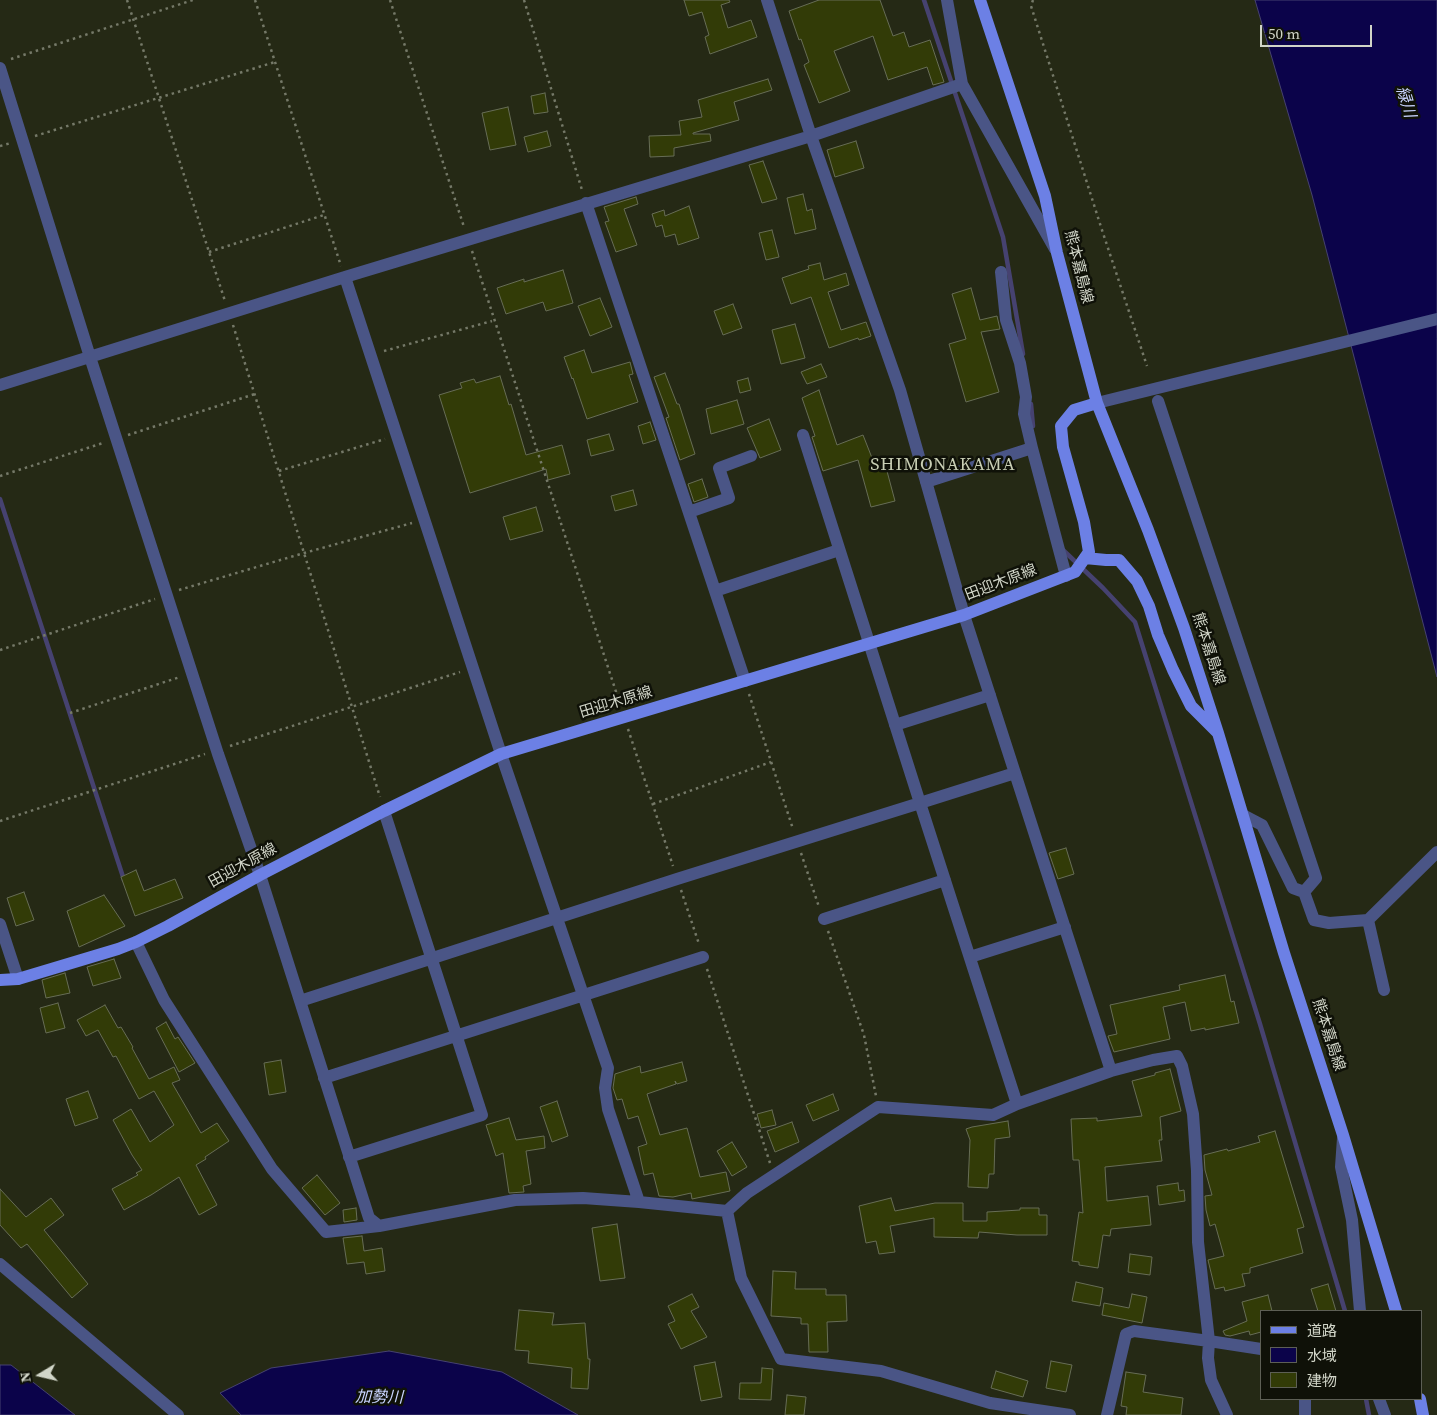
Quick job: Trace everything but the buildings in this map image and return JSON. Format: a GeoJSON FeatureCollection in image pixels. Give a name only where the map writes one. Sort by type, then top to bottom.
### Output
{"type":"FeatureCollection","features":[{"type":"Feature","properties":{"kind":"main road","name":"熊本嘉島線"},"geometry":{"type":"LineString","coordinates":[[980,0],[1045,196],[1057,253],[1097,403],[1148,530],[1184,628],[1218,733],[1284,953],[1343,1135],[1396,1310]]}},
{"type":"Feature","properties":{"kind":"main road"},"geometry":{"type":"LineString","coordinates":[[1071,574],[1089,552],[1084,522],[1063,447],[1061,426],[1074,410],[1097,403]]}},
{"type":"Feature","properties":{"kind":"main road"},"geometry":{"type":"LineString","coordinates":[[1085,558],[1119,560],[1137,581],[1149,606],[1158,635],[1190,706],[1218,733]]}},
{"type":"Feature","properties":{"kind":"main road","name":"田迎木原線"},"geometry":{"type":"LineString","coordinates":[[0,980],[18,979],[118,950],[136,942],[384,810],[501,754],[964,615],[1071,574]]}},
{"type":"Feature","properties":{"kind":"main road"},"geometry":{"type":"LineString","coordinates":[[1420,1400],[1424,1415]]}},
{"type":"Feature","properties":{"kind":"street"},"geometry":{"type":"LineString","coordinates":[[767,0],[811,136],[900,390],[964,615],[1111,1071]]}},
{"type":"Feature","properties":{"kind":"street"},"geometry":{"type":"LineString","coordinates":[[947,0],[962,84],[1057,253]]}},
{"type":"Feature","properties":{"kind":"street"},"geometry":{"type":"LineString","coordinates":[[4,64],[22,140],[116,439],[172,593],[192,673],[260,875],[369,1218],[379,1226]]}},
{"type":"Feature","properties":{"kind":"street"},"geometry":{"type":"LineString","coordinates":[[0,385],[468,239],[811,136],[962,84]]}},
{"type":"Feature","properties":{"kind":"street"},"geometry":{"type":"LineString","coordinates":[[586,203],[745,681]]}},
{"type":"Feature","properties":{"kind":"street"},"geometry":{"type":"LineString","coordinates":[[1001,272],[1006,320],[1020,363],[1026,397],[1024,414],[1032,448],[1071,574]]}},
{"type":"Feature","properties":{"kind":"street"},"geometry":{"type":"LineString","coordinates":[[345,277],[501,754],[608,1068],[606,1088],[608,1109],[639,1202]]}},
{"type":"Feature","properties":{"kind":"street"},"geometry":{"type":"LineString","coordinates":[[1097,403],[1437,319]]}},
{"type":"Feature","properties":{"kind":"street"},"geometry":{"type":"LineString","coordinates":[[1158,401],[1316,878],[1304,892]]}},
{"type":"Feature","properties":{"kind":"street"},"geometry":{"type":"LineString","coordinates":[[802,436],[1017,1104]]}},
{"type":"Feature","properties":{"kind":"street"},"geometry":{"type":"LineString","coordinates":[[926,482],[1032,448]]}},
{"type":"Feature","properties":{"kind":"street"},"geometry":{"type":"LineString","coordinates":[[689,512],[729,498],[719,468],[752,456]]}},
{"type":"Feature","properties":{"kind":"street"},"geometry":{"type":"LineString","coordinates":[[715,591],[839,550]]}},
{"type":"Feature","properties":{"kind":"street"},"geometry":{"type":"LineString","coordinates":[[895,725],[990,695]]}},
{"type":"Feature","properties":{"kind":"street"},"geometry":{"type":"LineString","coordinates":[[300,1001],[1015,773]]}},
{"type":"Feature","properties":{"kind":"street"},"geometry":{"type":"LineString","coordinates":[[350,1157],[482,1115],[384,810]]}},
{"type":"Feature","properties":{"kind":"street"},"geometry":{"type":"LineString","coordinates":[[1243,815],[1262,825],[1293,888],[1304,892]]}},
{"type":"Feature","properties":{"kind":"street"},"geometry":{"type":"LineString","coordinates":[[1304,892],[1314,920],[1329,923],[1368,920],[1437,852]]}},
{"type":"Feature","properties":{"kind":"street"},"geometry":{"type":"LineString","coordinates":[[824,920],[945,880]]}},
{"type":"Feature","properties":{"kind":"street"},"geometry":{"type":"LineString","coordinates":[[1368,920],[1384,990]]}},
{"type":"Feature","properties":{"kind":"street"},"geometry":{"type":"LineString","coordinates":[[0,924],[18,979]]}},
{"type":"Feature","properties":{"kind":"street"},"geometry":{"type":"LineString","coordinates":[[970,957],[1065,927]]}},
{"type":"Feature","properties":{"kind":"street"},"geometry":{"type":"LineString","coordinates":[[136,942],[164,1000],[272,1169],[326,1232],[379,1226],[515,1200],[583,1198],[727,1211],[747,1193],[878,1107],[993,1115],[1017,1104],[1111,1071],[1152,1060],[1177,1056],[1182,1066],[1193,1114],[1198,1171],[1198,1242],[1209,1341],[1208,1358],[1211,1380],[1226,1415]]}},
{"type":"Feature","properties":{"kind":"street"},"geometry":{"type":"LineString","coordinates":[[324,1078],[703,957]]}},
{"type":"Feature","properties":{"kind":"street"},"geometry":{"type":"LineString","coordinates":[[1343,1135],[1341,1167],[1352,1220],[1360,1310]]}},
{"type":"Feature","properties":{"kind":"street"},"geometry":{"type":"LineString","coordinates":[[727,1211],[741,1278],[781,1359],[880,1372],[990,1403],[1070,1415]]}},
{"type":"Feature","properties":{"kind":"street"},"geometry":{"type":"LineString","coordinates":[[0,1264],[178,1415]]}},
{"type":"Feature","properties":{"kind":"street"},"geometry":{"type":"LineString","coordinates":[[1107,1415],[1126,1334],[1134,1331],[1260,1349]]}},
{"type":"Feature","properties":{"kind":"street"},"geometry":{"type":"LineString","coordinates":[[1305,1400],[1305,1415]]}},
{"type":"Feature","properties":{"kind":"street"},"geometry":{"type":"LineString","coordinates":[[1379,1400],[1385,1415]]}},
{"type":"Feature","properties":{"kind":"path"},"geometry":{"type":"LineString","coordinates":[[127,0],[229,313],[384,810]]}},
{"type":"Feature","properties":{"kind":"path"},"geometry":{"type":"LineString","coordinates":[[4,64],[193,0]]}},
{"type":"Feature","properties":{"kind":"path"},"geometry":{"type":"LineString","coordinates":[[255,0],[345,277]]}},
{"type":"Feature","properties":{"kind":"path"},"geometry":{"type":"LineString","coordinates":[[390,0],[774,1175]]}},
{"type":"Feature","properties":{"kind":"path"},"geometry":{"type":"LineString","coordinates":[[524,0],[586,203]]}},
{"type":"Feature","properties":{"kind":"path"},"geometry":{"type":"LineString","coordinates":[[1033,0],[1031,6],[1100,227],[1147,366]]}},
{"type":"Feature","properties":{"kind":"path"},"geometry":{"type":"LineString","coordinates":[[0,146],[275,62]]}},
{"type":"Feature","properties":{"kind":"path"},"geometry":{"type":"LineString","coordinates":[[209,252],[325,215]]}},
{"type":"Feature","properties":{"kind":"path"},"geometry":{"type":"LineString","coordinates":[[382,351],[492,321]]}},
{"type":"Feature","properties":{"kind":"path"},"geometry":{"type":"LineString","coordinates":[[0,476],[254,394]]}},
{"type":"Feature","properties":{"kind":"path"},"geometry":{"type":"LineString","coordinates":[[278,471],[397,436]]}},
{"type":"Feature","properties":{"kind":"path"},"geometry":{"type":"LineString","coordinates":[[0,650],[172,593],[304,553],[424,520]]}},
{"type":"Feature","properties":{"kind":"path"},"geometry":{"type":"LineString","coordinates":[[0,821],[473,668]]}},
{"type":"Feature","properties":{"kind":"path"},"geometry":{"type":"LineString","coordinates":[[70,713],[192,673]]}},
{"type":"Feature","properties":{"kind":"path"},"geometry":{"type":"LineString","coordinates":[[745,681],[797,841],[864,1035],[878,1107]]}},
{"type":"Feature","properties":{"kind":"path"},"geometry":{"type":"LineString","coordinates":[[653,804],[771,762]]}},
{"type":"Feature","properties":{"kind":"water","name":"緑川"},"geometry":{"type":"Polygon","coordinates":[[[1255,0],[1437,0],[1437,677],[1312,195],[1255,0]]]}},
{"type":"Feature","properties":{"kind":"water","name":"加勢川"},"geometry":{"type":"Polygon","coordinates":[[[389,1351],[502,1372],[578,1415],[241,1415],[220,1393],[271,1368],[389,1351]]]}},
{"type":"Feature","properties":{"kind":"water"},"geometry":{"type":"Polygon","coordinates":[[[0,1365],[11,1365],[75,1415],[0,1415],[0,1365]]]}},
{"type":"Feature","properties":{"kind":"waterway"},"geometry":{"type":"LineString","coordinates":[[924,0],[1003,237],[1023,354]]}},
{"type":"Feature","properties":{"kind":"waterway"},"geometry":{"type":"LineString","coordinates":[[1031,404],[1033,426]]}},
{"type":"Feature","properties":{"kind":"waterway"},"geometry":{"type":"LineString","coordinates":[[0,499],[124,880]]}},
{"type":"Feature","properties":{"kind":"waterway"},"geometry":{"type":"LineString","coordinates":[[1063,550],[1135,622],[1260,1024],[1345,1310]]}},
{"type":"Feature","properties":{"kind":"waterway"},"geometry":{"type":"LineString","coordinates":[[1366,1400],[1369,1415]]}},
{"type":"Feature","properties":{"kind":"district","name":"SHIMONAKAMA"},"geometry":{"type":"Point","coordinates":[943,465]}}]}
